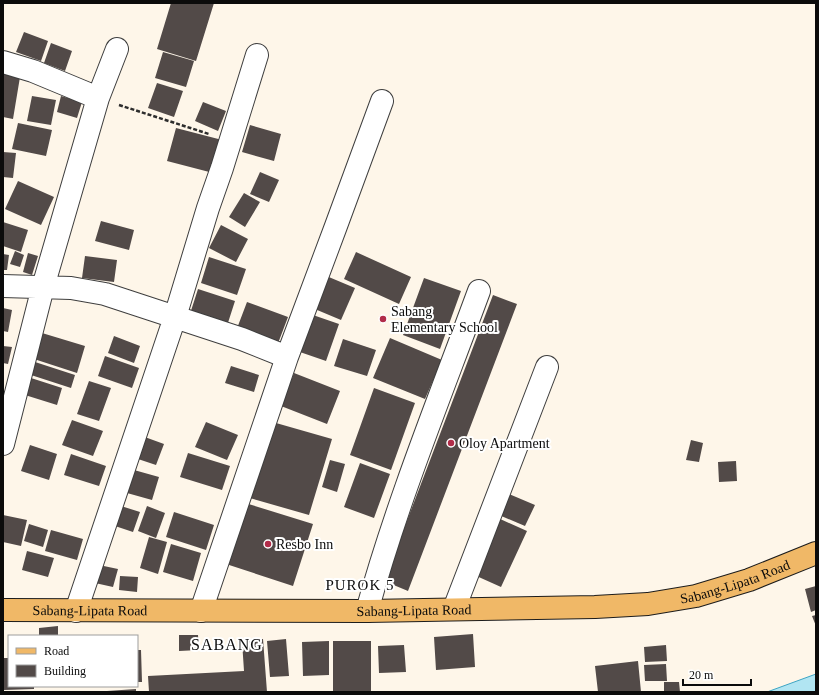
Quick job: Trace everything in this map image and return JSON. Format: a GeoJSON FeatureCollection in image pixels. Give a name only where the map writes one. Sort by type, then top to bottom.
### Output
{"type":"FeatureCollection","features":[{"type":"Feature","properties":{"kind":"main road","name":"Sabang-Lipata Road"},"geometry":{"type":"LineString","coordinates":[[3,610],[367,611],[596,607],[648,604],[696,596],[749,580],[816,553]]}},
{"type":"Feature","properties":{"kind":"street"},"geometry":{"type":"LineString","coordinates":[[3,444],[42,287],[98,98],[117,49]]}},
{"type":"Feature","properties":{"kind":"street"},"geometry":{"type":"LineString","coordinates":[[76,611],[175,317],[257,55]]}},
{"type":"Feature","properties":{"kind":"street"},"geometry":{"type":"LineString","coordinates":[[3,62],[33,72],[98,98]]}},
{"type":"Feature","properties":{"kind":"street"},"geometry":{"type":"LineString","coordinates":[[201,611],[287,357],[382,101]]}},
{"type":"Feature","properties":{"kind":"street"},"geometry":{"type":"LineString","coordinates":[[3,286],[71,288],[106,294],[242,339],[287,357]]}},
{"type":"Feature","properties":{"kind":"street"},"geometry":{"type":"LineString","coordinates":[[367,611],[409,481],[479,291]]}},
{"type":"Feature","properties":{"kind":"street"},"geometry":{"type":"LineString","coordinates":[[454,609],[547,367]]}},
{"type":"Feature","properties":{"kind":"path"},"geometry":{"type":"LineString","coordinates":[[98,98],[230,141]]}},
{"type":"Feature","properties":{"kind":"water"},"geometry":{"type":"Polygon","coordinates":[[[816,674],[816,692],[767,692],[816,674]]]}},
{"type":"Feature","properties":{"kind":"building"},"geometry":{"type":"Polygon","coordinates":[[[171,3],[214,3],[196,61],[157,49],[171,3]]]}},
{"type":"Feature","properties":{"kind":"building"},"geometry":{"type":"Polygon","coordinates":[[[24,32],[48,41],[41,61],[16,52],[24,32]]]}},
{"type":"Feature","properties":{"kind":"building"},"geometry":{"type":"Polygon","coordinates":[[[51,43],[72,51],[65,71],[44,63],[51,43]]]}},
{"type":"Feature","properties":{"kind":"building"},"geometry":{"type":"Polygon","coordinates":[[[163,52],[194,61],[186,87],[155,78],[163,52]]]}},
{"type":"Feature","properties":{"kind":"building"},"geometry":{"type":"Polygon","coordinates":[[[3,74],[20,77],[13,119],[3,117],[3,74]]]}},
{"type":"Feature","properties":{"kind":"building"},"geometry":{"type":"Polygon","coordinates":[[[157,83],[183,91],[174,117],[148,108],[157,83]]]}},
{"type":"Feature","properties":{"kind":"building"},"geometry":{"type":"Polygon","coordinates":[[[32,96],[56,100],[51,125],[27,121],[32,96]]]}},
{"type":"Feature","properties":{"kind":"building"},"geometry":{"type":"Polygon","coordinates":[[[61,96],[82,102],[77,118],[57,112],[61,96]]]}},
{"type":"Feature","properties":{"kind":"building"},"geometry":{"type":"Polygon","coordinates":[[[203,102],[226,111],[218,131],[195,121],[203,102]]]}},
{"type":"Feature","properties":{"kind":"building"},"geometry":{"type":"Polygon","coordinates":[[[18,123],[52,130],[46,156],[12,149],[18,123]]]}},
{"type":"Feature","properties":{"kind":"building"},"geometry":{"type":"Polygon","coordinates":[[[250,125],[281,134],[274,161],[242,152],[250,125]]]}},
{"type":"Feature","properties":{"kind":"building"},"geometry":{"type":"Polygon","coordinates":[[[176,128],[226,141],[217,174],[167,161],[176,128]]]}},
{"type":"Feature","properties":{"kind":"building"},"geometry":{"type":"Polygon","coordinates":[[[3,152],[16,153],[13,178],[3,177],[3,152]]]}},
{"type":"Feature","properties":{"kind":"building"},"geometry":{"type":"Polygon","coordinates":[[[260,172],[279,180],[269,202],[250,194],[260,172]]]}},
{"type":"Feature","properties":{"kind":"building"},"geometry":{"type":"Polygon","coordinates":[[[18,181],[54,197],[41,225],[5,209],[18,181]]]}},
{"type":"Feature","properties":{"kind":"building"},"geometry":{"type":"Polygon","coordinates":[[[244,193],[260,202],[245,227],[229,217],[244,193]]]}},
{"type":"Feature","properties":{"kind":"building"},"geometry":{"type":"Polygon","coordinates":[[[101,221],[134,230],[129,250],[95,241],[101,221]]]}},
{"type":"Feature","properties":{"kind":"building"},"geometry":{"type":"Polygon","coordinates":[[[3,222],[28,230],[21,252],[3,246],[3,222]]]}},
{"type":"Feature","properties":{"kind":"building"},"geometry":{"type":"Polygon","coordinates":[[[221,225],[248,239],[236,262],[209,248],[221,225]]]}},
{"type":"Feature","properties":{"kind":"building"},"geometry":{"type":"Polygon","coordinates":[[[15,251],[24,255],[20,267],[10,264],[15,251]]]}},
{"type":"Feature","properties":{"kind":"building"},"geometry":{"type":"Polygon","coordinates":[[[356,252],[411,277],[399,304],[344,279],[356,252]]]}},
{"type":"Feature","properties":{"kind":"building"},"geometry":{"type":"Polygon","coordinates":[[[28,253],[38,256],[32,275],[23,272],[28,253]]]}},
{"type":"Feature","properties":{"kind":"building"},"geometry":{"type":"Polygon","coordinates":[[[3,254],[9,255],[7,270],[3,270],[3,254]]]}},
{"type":"Feature","properties":{"kind":"building"},"geometry":{"type":"Polygon","coordinates":[[[85,256],[117,260],[114,282],[82,278],[85,256]]]}},
{"type":"Feature","properties":{"kind":"building"},"geometry":{"type":"Polygon","coordinates":[[[209,257],[246,269],[237,295],[201,283],[209,257]]]}},
{"type":"Feature","properties":{"kind":"building"},"geometry":{"type":"Polygon","coordinates":[[[324,275],[355,288],[341,320],[310,307],[324,275]]]}},
{"type":"Feature","properties":{"kind":"building"},"geometry":{"type":"Polygon","coordinates":[[[424,278],[461,291],[440,349],[403,335],[424,278]]]}},
{"type":"Feature","properties":{"kind":"building"},"geometry":{"type":"Polygon","coordinates":[[[198,289],[235,301],[225,332],[188,320],[198,289]]]}},
{"type":"Feature","properties":{"kind":"building","name":"Oloy Apartment"},"geometry":{"type":"Polygon","coordinates":[[[493,295],[517,304],[408,591],[384,581],[493,295]]]}},
{"type":"Feature","properties":{"kind":"building"},"geometry":{"type":"Polygon","coordinates":[[[247,302],[288,317],[277,346],[236,331],[247,302]]]}},
{"type":"Feature","properties":{"kind":"building"},"geometry":{"type":"Polygon","coordinates":[[[3,308],[12,310],[8,332],[3,331],[3,308]]]}},
{"type":"Feature","properties":{"kind":"building"},"geometry":{"type":"Polygon","coordinates":[[[310,314],[339,324],[326,361],[297,351],[310,314]]]}},
{"type":"Feature","properties":{"kind":"building"},"geometry":{"type":"Polygon","coordinates":[[[42,333],[85,346],[77,373],[34,359],[42,333]]]}},
{"type":"Feature","properties":{"kind":"building"},"geometry":{"type":"Polygon","coordinates":[[[114,336],[140,346],[134,363],[108,353],[114,336]]]}},
{"type":"Feature","properties":{"kind":"building"},"geometry":{"type":"Polygon","coordinates":[[[390,338],[442,360],[425,399],[373,378],[390,338]]]}},
{"type":"Feature","properties":{"kind":"building"},"geometry":{"type":"Polygon","coordinates":[[[343,339],[376,350],[367,376],[334,366],[343,339]]]}},
{"type":"Feature","properties":{"kind":"building"},"geometry":{"type":"Polygon","coordinates":[[[3,346],[12,347],[8,364],[3,363],[3,346]]]}},
{"type":"Feature","properties":{"kind":"building"},"geometry":{"type":"Polygon","coordinates":[[[105,356],[139,368],[132,388],[98,376],[105,356]]]}},
{"type":"Feature","properties":{"kind":"building"},"geometry":{"type":"Polygon","coordinates":[[[35,362],[75,375],[71,388],[31,375],[35,362]]]}},
{"type":"Feature","properties":{"kind":"building"},"geometry":{"type":"Polygon","coordinates":[[[231,366],[259,375],[254,392],[225,383],[231,366]]]}},
{"type":"Feature","properties":{"kind":"building"},"geometry":{"type":"Polygon","coordinates":[[[294,373],[340,391],[327,424],[281,406],[294,373]]]}},
{"type":"Feature","properties":{"kind":"building"},"geometry":{"type":"Polygon","coordinates":[[[31,378],[62,388],[57,405],[25,395],[31,378]]]}},
{"type":"Feature","properties":{"kind":"building"},"geometry":{"type":"Polygon","coordinates":[[[89,381],[111,388],[99,421],[77,414],[89,381]]]}},
{"type":"Feature","properties":{"kind":"building"},"geometry":{"type":"Polygon","coordinates":[[[374,388],[415,403],[391,470],[350,455],[374,388]]]}},
{"type":"Feature","properties":{"kind":"building"},"geometry":{"type":"Polygon","coordinates":[[[72,420],[103,431],[93,456],[62,445],[72,420]]]}},
{"type":"Feature","properties":{"kind":"building"},"geometry":{"type":"Polygon","coordinates":[[[269,421],[332,439],[309,515],[246,497],[269,421]]]}},
{"type":"Feature","properties":{"kind":"building"},"geometry":{"type":"Polygon","coordinates":[[[206,422],[238,435],[227,460],[195,447],[206,422]]]}},
{"type":"Feature","properties":{"kind":"building"},"geometry":{"type":"Polygon","coordinates":[[[142,436],[164,444],[156,465],[135,458],[142,436]]]}},
{"type":"Feature","properties":{"kind":"building"},"geometry":{"type":"Polygon","coordinates":[[[691,440],[703,443],[699,462],[686,460],[691,440]]]}},
{"type":"Feature","properties":{"kind":"building"},"geometry":{"type":"Polygon","coordinates":[[[30,445],[57,454],[49,480],[21,471],[30,445]]]}},
{"type":"Feature","properties":{"kind":"building"},"geometry":{"type":"Polygon","coordinates":[[[188,453],[230,466],[222,490],[180,477],[188,453]]]}},
{"type":"Feature","properties":{"kind":"building"},"geometry":{"type":"Polygon","coordinates":[[[71,454],[106,466],[99,486],[64,475],[71,454]]]}},
{"type":"Feature","properties":{"kind":"building"},"geometry":{"type":"Polygon","coordinates":[[[330,460],[345,464],[337,492],[322,487],[330,460]]]}},
{"type":"Feature","properties":{"kind":"building"},"geometry":{"type":"Polygon","coordinates":[[[736,461],[737,481],[719,482],[718,462],[736,461]]]}},
{"type":"Feature","properties":{"kind":"building"},"geometry":{"type":"Polygon","coordinates":[[[360,463],[390,474],[374,518],[344,507],[360,463]]]}},
{"type":"Feature","properties":{"kind":"building"},"geometry":{"type":"Polygon","coordinates":[[[134,470],[159,477],[152,500],[127,493],[134,470]]]}},
{"type":"Feature","properties":{"kind":"building"},"geometry":{"type":"Polygon","coordinates":[[[509,494],[535,505],[525,526],[499,515],[509,494]]]}},
{"type":"Feature","properties":{"kind":"building","name":"Resbo Inn"},"geometry":{"type":"Polygon","coordinates":[[[242,502],[313,524],[293,586],[223,563],[242,502]]]}},
{"type":"Feature","properties":{"kind":"building"},"geometry":{"type":"Polygon","coordinates":[[[121,506],[140,512],[133,532],[115,526],[121,506]]]}},
{"type":"Feature","properties":{"kind":"building"},"geometry":{"type":"Polygon","coordinates":[[[147,506],[165,513],[156,538],[138,531],[147,506]]]}},
{"type":"Feature","properties":{"kind":"building"},"geometry":{"type":"Polygon","coordinates":[[[174,512],[214,525],[206,550],[166,537],[174,512]]]}},
{"type":"Feature","properties":{"kind":"building"},"geometry":{"type":"Polygon","coordinates":[[[3,515],[27,520],[21,546],[3,542],[3,515]]]}},
{"type":"Feature","properties":{"kind":"building"},"geometry":{"type":"Polygon","coordinates":[[[498,518],[527,531],[501,587],[472,574],[498,518]]]}},
{"type":"Feature","properties":{"kind":"building"},"geometry":{"type":"Polygon","coordinates":[[[29,524],[48,530],[43,547],[24,541],[29,524]]]}},
{"type":"Feature","properties":{"kind":"building"},"geometry":{"type":"Polygon","coordinates":[[[51,530],[83,539],[77,560],[45,551],[51,530]]]}},
{"type":"Feature","properties":{"kind":"building"},"geometry":{"type":"Polygon","coordinates":[[[149,537],[167,542],[158,574],[140,568],[149,537]]]}},
{"type":"Feature","properties":{"kind":"building"},"geometry":{"type":"Polygon","coordinates":[[[171,544],[201,553],[193,581],[163,572],[171,544]]]}},
{"type":"Feature","properties":{"kind":"building"},"geometry":{"type":"Polygon","coordinates":[[[27,551],[54,558],[48,577],[22,570],[27,551]]]}},
{"type":"Feature","properties":{"kind":"building"},"geometry":{"type":"Polygon","coordinates":[[[99,565],[118,569],[113,587],[95,583],[99,565]]]}},
{"type":"Feature","properties":{"kind":"building"},"geometry":{"type":"Polygon","coordinates":[[[120,576],[138,577],[137,592],[119,590],[120,576]]]}},
{"type":"Feature","properties":{"kind":"building"},"geometry":{"type":"Polygon","coordinates":[[[816,586],[816,610],[811,612],[805,589],[816,586]]]}},
{"type":"Feature","properties":{"kind":"building"},"geometry":{"type":"Polygon","coordinates":[[[816,615],[816,626],[812,616],[816,615]]]}},
{"type":"Feature","properties":{"kind":"building"},"geometry":{"type":"Polygon","coordinates":[[[58,626],[58,635],[39,635],[39,628],[58,626]]]}},
{"type":"Feature","properties":{"kind":"building"},"geometry":{"type":"Polygon","coordinates":[[[473,634],[475,667],[436,670],[434,637],[473,634]]]}},
{"type":"Feature","properties":{"kind":"building"},"geometry":{"type":"Polygon","coordinates":[[[179,635],[198,635],[199,650],[179,651],[179,635]]]}},
{"type":"Feature","properties":{"kind":"building"},"geometry":{"type":"Polygon","coordinates":[[[263,639],[267,692],[149,692],[148,676],[244,671],[242,641],[263,639]]]}},
{"type":"Feature","properties":{"kind":"building"},"geometry":{"type":"Polygon","coordinates":[[[286,639],[289,676],[270,677],[267,641],[286,639]]]}},
{"type":"Feature","properties":{"kind":"building"},"geometry":{"type":"Polygon","coordinates":[[[329,641],[329,675],[303,676],[302,642],[329,641]]]}},
{"type":"Feature","properties":{"kind":"building"},"geometry":{"type":"Polygon","coordinates":[[[333,641],[371,641],[371,692],[333,692],[333,641]]]}},
{"type":"Feature","properties":{"kind":"building"},"geometry":{"type":"Polygon","coordinates":[[[404,645],[406,672],[379,673],[378,646],[404,645]]]}},
{"type":"Feature","properties":{"kind":"building"},"geometry":{"type":"Polygon","coordinates":[[[666,645],[667,661],[645,662],[644,647],[666,645]]]}},
{"type":"Feature","properties":{"kind":"building"},"geometry":{"type":"Polygon","coordinates":[[[138,650],[141,650],[142,682],[138,682],[138,650]]]}},
{"type":"Feature","properties":{"kind":"building"},"geometry":{"type":"Polygon","coordinates":[[[3,658],[8,658],[8,687],[34,687],[34,689],[4,690],[3,658]]]}},
{"type":"Feature","properties":{"kind":"building"},"geometry":{"type":"Polygon","coordinates":[[[638,661],[641,692],[598,692],[595,666],[638,661]]]}},
{"type":"Feature","properties":{"kind":"building"},"geometry":{"type":"Polygon","coordinates":[[[666,664],[667,681],[645,681],[644,665],[666,664]]]}},
{"type":"Feature","properties":{"kind":"building"},"geometry":{"type":"Polygon","coordinates":[[[664,682],[679,682],[680,692],[664,692],[664,682]]]}},
{"type":"Feature","properties":{"kind":"building"},"geometry":{"type":"Polygon","coordinates":[[[136,689],[136,692],[107,692],[107,691],[136,689]]]}},
{"type":"Feature","properties":{"kind":"place","name":"Sabang Elementary School"},"geometry":{"type":"Point","coordinates":[383,319]}},
{"type":"Feature","properties":{"kind":"place","name":"Oloy Apartment"},"geometry":{"type":"Point","coordinates":[451,443]}},
{"type":"Feature","properties":{"kind":"place","name":"Resbo Inn"},"geometry":{"type":"Point","coordinates":[268,544]}},
{"type":"Feature","properties":{"kind":"district","name":"PUROK 5"},"geometry":{"type":"Point","coordinates":[360,585]}},
{"type":"Feature","properties":{"kind":"district","name":"SABANG"},"geometry":{"type":"Point","coordinates":[227,644]}}]}
